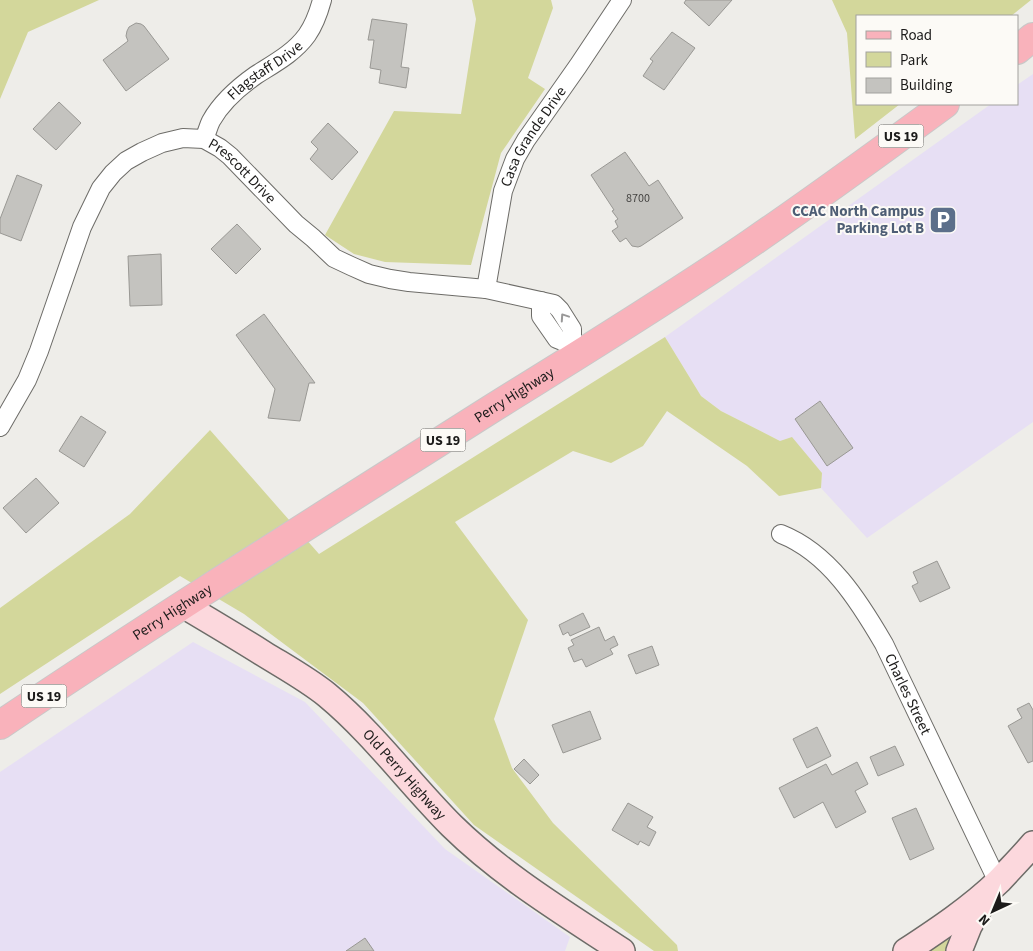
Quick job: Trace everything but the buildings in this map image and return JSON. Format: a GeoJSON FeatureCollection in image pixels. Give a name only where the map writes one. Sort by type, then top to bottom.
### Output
{"type":"FeatureCollection","features":[{"type":"Feature","properties":{"kind":"main road"},"geometry":{"type":"LineString","coordinates":[[1018,49],[1033,37]]}},
{"type":"Feature","properties":{"kind":"main road","name":"Perry Highway"},"geometry":{"type":"LineString","coordinates":[[0,725],[575,350],[750,244],[944,105]]}},
{"type":"Feature","properties":{"kind":"street","name":"Flagstaff Drive"},"geometry":{"type":"LineString","coordinates":[[204,139],[211,122],[224,102],[256,75],[273,66],[294,50],[308,34],[322,0]]}},
{"type":"Feature","properties":{"kind":"street","name":"Casa Grande Drive"},"geometry":{"type":"LineString","coordinates":[[486,289],[504,191],[514,159],[622,0]]}},
{"type":"Feature","properties":{"kind":"street","name":"Prescott Drive"},"geometry":{"type":"LineString","coordinates":[[0,427],[27,380],[82,227],[102,188],[113,173],[126,161],[162,143],[183,138],[204,139],[220,148],[296,224],[334,258],[369,274],[390,279],[486,289],[541,301],[541,316],[557,338],[575,350]]}},
{"type":"Feature","properties":{"kind":"street","name":"Charles Street"},"geometry":{"type":"LineString","coordinates":[[781,534],[794,540],[828,564],[861,605],[893,661],[998,882]]}},
{"type":"Feature","properties":{"kind":"street","name":"Old Perry Highway"},"geometry":{"type":"LineString","coordinates":[[183,605],[283,665],[324,693],[362,727],[438,811],[475,848],[530,890],[622,951]]}},
{"type":"Feature","properties":{"kind":"street"},"geometry":{"type":"LineString","coordinates":[[959,951],[976,913],[998,882],[1033,844]]}},
{"type":"Feature","properties":{"kind":"street"},"geometry":{"type":"LineString","coordinates":[[906,951],[967,908],[998,882]]}},
{"type":"Feature","properties":{"kind":"shaded area","name":"CCAC North Campus Parking Lot B"},"geometry":{"type":"Polygon","coordinates":[[[1033,74],[1033,422],[867,538],[821,488],[822,473],[780,441],[721,411],[701,396],[665,337],[990,105],[1018,105],[1018,84],[1033,74]]]}},
{"type":"Feature","properties":{"kind":"shaded area"},"geometry":{"type":"Polygon","coordinates":[[[193,642],[305,702],[445,849],[570,937],[565,951],[0,951],[0,772],[193,642]]]}},
{"type":"Feature","properties":{"kind":"green space"},"geometry":{"type":"Polygon","coordinates":[[[0,0],[99,0],[28,32],[0,99],[0,0]]]}},
{"type":"Feature","properties":{"kind":"green space"},"geometry":{"type":"Polygon","coordinates":[[[472,0],[551,0],[553,8],[528,78],[545,89],[501,153],[471,265],[385,262],[354,254],[325,235],[394,111],[461,114],[476,19],[472,0]]]}},
{"type":"Feature","properties":{"kind":"green space"},"geometry":{"type":"Polygon","coordinates":[[[832,0],[1031,0],[1012,15],[856,15],[856,105],[899,105],[855,139],[847,33],[832,0]]]}},
{"type":"Feature","properties":{"kind":"green space"},"geometry":{"type":"Polygon","coordinates":[[[665,337],[701,396],[721,411],[780,441],[792,437],[822,473],[821,488],[779,496],[747,466],[667,411],[643,446],[611,463],[573,451],[455,522],[528,620],[494,719],[512,768],[553,823],[677,945],[678,951],[654,951],[474,825],[363,703],[244,614],[180,576],[0,694],[0,608],[130,514],[210,430],[319,554],[665,337]]]}},
{"type":"Feature","properties":{"kind":"green space"},"geometry":{"type":"Polygon","coordinates":[[[946,938],[950,942],[948,951],[928,951],[946,938]]]}},
{"type":"Feature","properties":{"kind":"place","name":"CCAC North Campus Parking Lot B"},"geometry":{"type":"Point","coordinates":[943,220]}}]}
